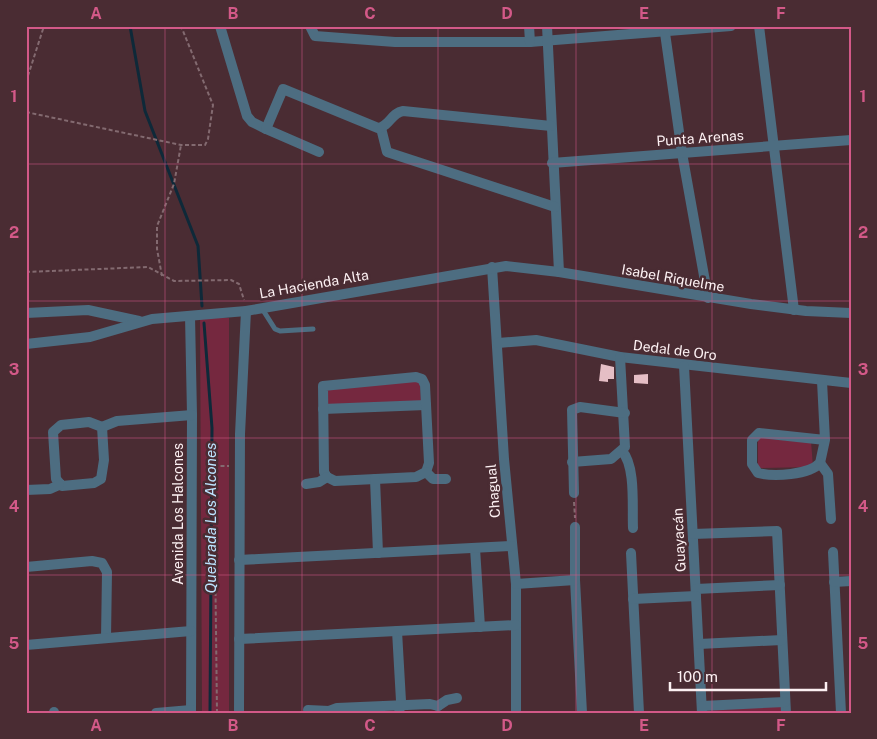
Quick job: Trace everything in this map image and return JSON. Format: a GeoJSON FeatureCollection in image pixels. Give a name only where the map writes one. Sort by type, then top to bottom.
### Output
{"type":"FeatureCollection","features":[{"type":"Feature","properties":{"kind":"street"},"geometry":{"type":"LineString","coordinates":[[220,26],[247,116],[252,122],[319,152]]}},
{"type":"Feature","properties":{"kind":"street"},"geometry":{"type":"LineString","coordinates":[[310,26],[311,32],[318,37],[416,43],[530,42],[665,29],[731,26]]}},
{"type":"Feature","properties":{"kind":"street"},"geometry":{"type":"LineString","coordinates":[[529,26],[530,42]]}},
{"type":"Feature","properties":{"kind":"street"},"geometry":{"type":"LineString","coordinates":[[548,26],[552,163],[559,272]]}},
{"type":"Feature","properties":{"kind":"street"},"geometry":{"type":"LineString","coordinates":[[760,26],[794,310]]}},
{"type":"Feature","properties":{"kind":"street"},"geometry":{"type":"LineString","coordinates":[[665,29],[682,153],[708,298]]}},
{"type":"Feature","properties":{"kind":"street"},"geometry":{"type":"LineString","coordinates":[[266,128],[283,89],[381,128]]}},
{"type":"Feature","properties":{"kind":"street"},"geometry":{"type":"LineString","coordinates":[[381,128],[394,114],[403,112],[551,126]]}},
{"type":"Feature","properties":{"kind":"street"},"geometry":{"type":"LineString","coordinates":[[381,128],[388,152],[555,207]]}},
{"type":"Feature","properties":{"kind":"street","name":"Punta Arenas"},"geometry":{"type":"LineString","coordinates":[[552,163],[851,140]]}},
{"type":"Feature","properties":{"kind":"street","name":"Isabel Riquelme"},"geometry":{"type":"LineString","coordinates":[[492,267],[518,267],[559,272],[708,298],[794,310],[851,313]]}},
{"type":"Feature","properties":{"kind":"street","name":"La Hacienda Alta"},"geometry":{"type":"LineString","coordinates":[[26,344],[90,337],[140,322],[246,311],[492,267]]}},
{"type":"Feature","properties":{"kind":"street","name":"Chagual"},"geometry":{"type":"LineString","coordinates":[[492,267],[504,459],[516,584],[516,713]]}},
{"type":"Feature","properties":{"kind":"street","name":"La Hacienda Alta"},"geometry":{"type":"LineString","coordinates":[[26,313],[88,310],[140,322]]}},
{"type":"Feature","properties":{"kind":"street"},"geometry":{"type":"LineString","coordinates":[[239,713],[239,466],[246,311]]}},
{"type":"Feature","properties":{"kind":"street","name":"Avenida Los Halcones"},"geometry":{"type":"LineString","coordinates":[[190,316],[192,415],[191,711]]}},
{"type":"Feature","properties":{"kind":"street","name":"Dedal de Oro"},"geometry":{"type":"LineString","coordinates":[[498,343],[536,340],[620,357],[684,366],[851,383]]}},
{"type":"Feature","properties":{"kind":"street"},"geometry":{"type":"LineString","coordinates":[[572,462],[611,459],[622,451],[626,441],[620,357]]}},
{"type":"Feature","properties":{"kind":"street","name":"Guayacán"},"geometry":{"type":"LineString","coordinates":[[684,366],[702,709]]}},
{"type":"Feature","properties":{"kind":"street"},"geometry":{"type":"LineString","coordinates":[[416,377],[422,379],[425,384],[426,405],[429,463],[426,472],[416,477],[335,481],[327,477],[324,472],[323,386],[416,377]]}},
{"type":"Feature","properties":{"kind":"street"},"geometry":{"type":"LineString","coordinates":[[822,381],[825,440],[820,463],[805,472],[765,474],[756,470],[752,464],[752,443],[756,435],[762,432],[825,440]]}},
{"type":"Feature","properties":{"kind":"street"},"geometry":{"type":"LineString","coordinates":[[323,409],[426,405]]}},
{"type":"Feature","properties":{"kind":"street"},"geometry":{"type":"LineString","coordinates":[[574,492],[570,415],[574,408],[580,407],[625,413]]}},
{"type":"Feature","properties":{"kind":"street"},"geometry":{"type":"LineString","coordinates":[[59,485],[56,479],[52,439],[55,429],[64,424],[89,422],[102,427],[117,421],[192,415]]}},
{"type":"Feature","properties":{"kind":"street"},"geometry":{"type":"LineString","coordinates":[[26,490],[50,489],[59,485],[65,486],[100,481],[104,460],[102,427]]}},
{"type":"Feature","properties":{"kind":"street"},"geometry":{"type":"LineString","coordinates":[[622,451],[629,463],[633,528]]}},
{"type":"Feature","properties":{"kind":"street"},"geometry":{"type":"LineString","coordinates":[[820,463],[828,474],[831,519]]}},
{"type":"Feature","properties":{"kind":"street"},"geometry":{"type":"LineString","coordinates":[[426,472],[433,479],[446,479]]}},
{"type":"Feature","properties":{"kind":"street"},"geometry":{"type":"LineString","coordinates":[[306,484],[320,482],[327,477]]}},
{"type":"Feature","properties":{"kind":"street"},"geometry":{"type":"LineString","coordinates":[[375,479],[378,553]]}},
{"type":"Feature","properties":{"kind":"street"},"geometry":{"type":"LineString","coordinates":[[575,527],[575,580],[582,713]]}},
{"type":"Feature","properties":{"kind":"street"},"geometry":{"type":"LineString","coordinates":[[693,534],[777,531],[786,713]]}},
{"type":"Feature","properties":{"kind":"street"},"geometry":{"type":"LineString","coordinates":[[239,560],[512,546]]}},
{"type":"Feature","properties":{"kind":"street"},"geometry":{"type":"LineString","coordinates":[[475,548],[480,627]]}},
{"type":"Feature","properties":{"kind":"street"},"geometry":{"type":"LineString","coordinates":[[833,552],[841,713]]}},
{"type":"Feature","properties":{"kind":"street"},"geometry":{"type":"LineString","coordinates":[[631,553],[639,713]]}},
{"type":"Feature","properties":{"kind":"street"},"geometry":{"type":"LineString","coordinates":[[26,567],[92,561],[102,563],[107,572],[106,638]]}},
{"type":"Feature","properties":{"kind":"street"},"geometry":{"type":"LineString","coordinates":[[516,584],[575,580]]}},
{"type":"Feature","properties":{"kind":"street"},"geometry":{"type":"LineString","coordinates":[[834,582],[851,581]]}},
{"type":"Feature","properties":{"kind":"street"},"geometry":{"type":"LineString","coordinates":[[633,599],[780,585]]}},
{"type":"Feature","properties":{"kind":"street"},"geometry":{"type":"LineString","coordinates":[[239,639],[516,625]]}},
{"type":"Feature","properties":{"kind":"street"},"geometry":{"type":"LineString","coordinates":[[26,645],[191,631]]}},
{"type":"Feature","properties":{"kind":"street"},"geometry":{"type":"LineString","coordinates":[[397,631],[400,709]]}},
{"type":"Feature","properties":{"kind":"street"},"geometry":{"type":"LineString","coordinates":[[698,644],[782,640]]}},
{"type":"Feature","properties":{"kind":"street"},"geometry":{"type":"LineString","coordinates":[[308,710],[329,712],[334,708],[400,709],[433,704],[440,709],[447,700],[457,698]]}},
{"type":"Feature","properties":{"kind":"street"},"geometry":{"type":"LineString","coordinates":[[702,709],[785,702]]}},
{"type":"Feature","properties":{"kind":"street"},"geometry":{"type":"LineString","coordinates":[[156,713],[191,711]]}},
{"type":"Feature","properties":{"kind":"lane"},"geometry":{"type":"LineString","coordinates":[[261,308],[275,328],[280,331],[313,329]]}},
{"type":"Feature","properties":{"kind":"path"},"geometry":{"type":"LineString","coordinates":[[26,82],[44,26]]}},
{"type":"Feature","properties":{"kind":"path"},"geometry":{"type":"LineString","coordinates":[[26,112],[181,145],[205,145],[208,139],[213,105],[181,26]]}},
{"type":"Feature","properties":{"kind":"path"},"geometry":{"type":"LineString","coordinates":[[162,276],[157,226],[174,184],[181,145]]}},
{"type":"Feature","properties":{"kind":"path"},"geometry":{"type":"LineString","coordinates":[[26,272],[148,266],[162,276],[174,281],[231,280],[240,284],[246,311]]}},
{"type":"Feature","properties":{"kind":"path"},"geometry":{"type":"LineString","coordinates":[[217,713],[214,466],[239,466]]}},
{"type":"Feature","properties":{"kind":"path"},"geometry":{"type":"LineString","coordinates":[[574,492],[575,527]]}},
{"type":"Feature","properties":{"kind":"shaded area"},"geometry":{"type":"Polygon","coordinates":[[[200,318],[229,318],[229,713],[202,713],[200,318]]]}},
{"type":"Feature","properties":{"kind":"shaded area"},"geometry":{"type":"Polygon","coordinates":[[[420,381],[421,401],[328,407],[326,388],[420,381]]]}},
{"type":"Feature","properties":{"kind":"shaded area"},"geometry":{"type":"Polygon","coordinates":[[[758,437],[811,441],[813,467],[758,468],[758,437]]]}},
{"type":"Feature","properties":{"kind":"shaded area"},"geometry":{"type":"Polygon","coordinates":[[[781,705],[781,713],[711,713],[711,708],[781,705]]]}},
{"type":"Feature","properties":{"kind":"building"},"geometry":{"type":"Polygon","coordinates":[[[601,364],[614,367],[614,379],[608,379],[608,382],[599,381],[601,364]]]}},
{"type":"Feature","properties":{"kind":"building"},"geometry":{"type":"Polygon","coordinates":[[[648,374],[648,384],[634,383],[634,375],[648,374]]]}},
{"type":"Feature","properties":{"kind":"waterway","name":"Quebrada Los Alcones"},"geometry":{"type":"LineString","coordinates":[[130,26],[145,111],[198,246],[202,306]]}},
{"type":"Feature","properties":{"kind":"waterway","name":"Quebrada Los Alcones"},"geometry":{"type":"LineString","coordinates":[[204,323],[212,428],[210,713]]}}]}
